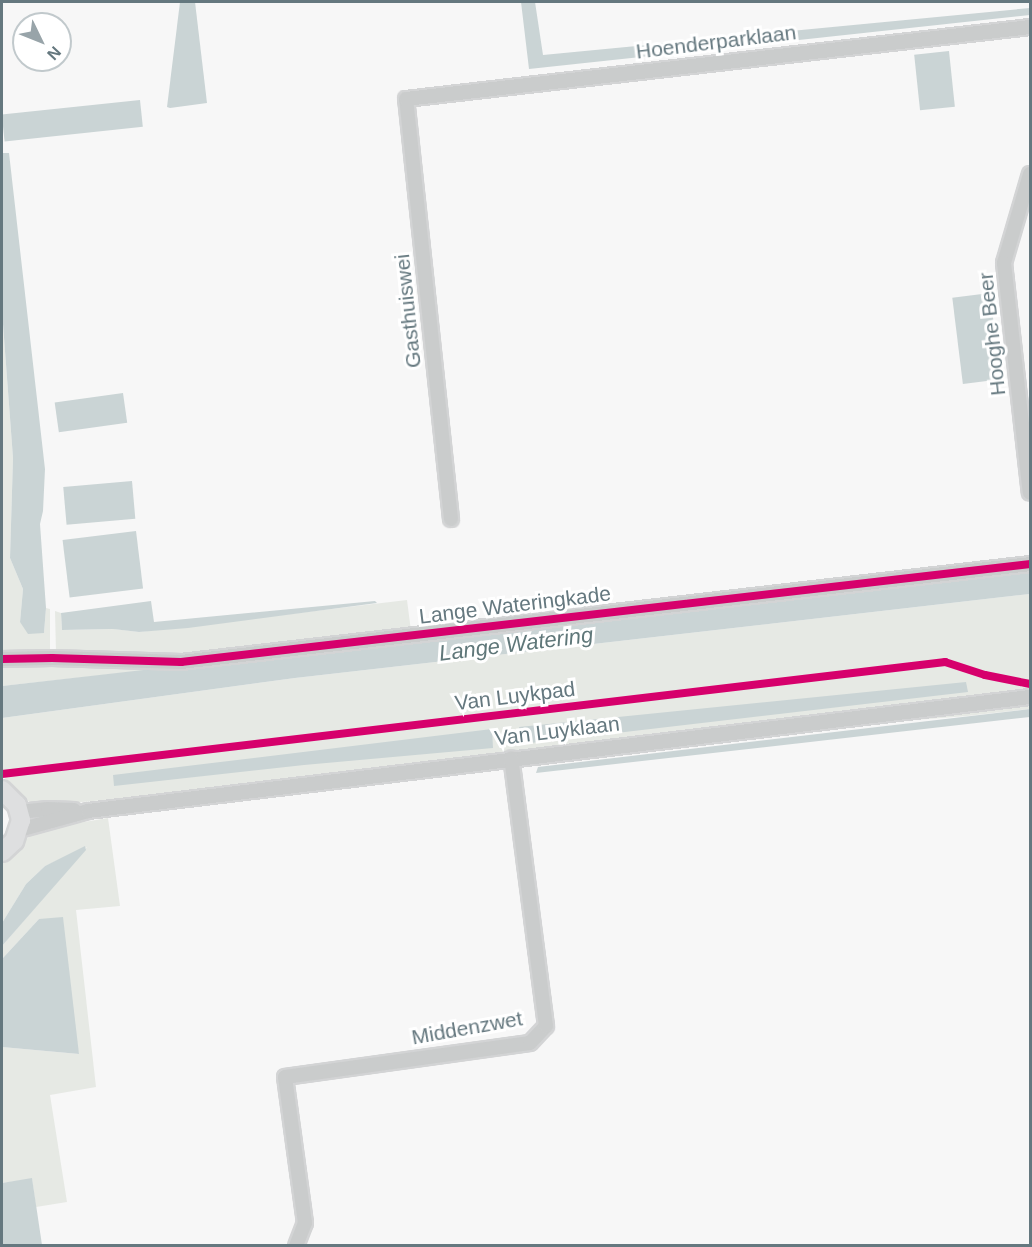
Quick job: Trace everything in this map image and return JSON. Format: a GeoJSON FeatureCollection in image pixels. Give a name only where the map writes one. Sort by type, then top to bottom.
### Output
{"type":"FeatureCollection","features":[{"type":"Feature","properties":{"kind":"main road"},"geometry":{"type":"LineString","coordinates":[[2,790],[14,800],[10,829],[2,841]]}},
{"type":"Feature","properties":{"kind":"main road"},"geometry":{"type":"LineString","coordinates":[[2,852],[14,841],[12,813]]}},
{"type":"Feature","properties":{"kind":"street","name":"Hoenderparklaan"},"geometry":{"type":"LineString","coordinates":[[406,99],[1030,27]]}},
{"type":"Feature","properties":{"kind":"street","name":"Gasthuiswei"},"geometry":{"type":"LineString","coordinates":[[406,99],[451,519]]}},
{"type":"Feature","properties":{"kind":"street","name":"Hooghe Beer"},"geometry":{"type":"LineString","coordinates":[[1030,174],[1004,263],[1030,493]]}},
{"type":"Feature","properties":{"kind":"street","name":"Lange Wateringkade"},"geometry":{"type":"LineString","coordinates":[[2,659],[182,662],[1030,564]]}},
{"type":"Feature","properties":{"kind":"street","name":"Van Luyklaan"},"geometry":{"type":"LineString","coordinates":[[12,813],[88,811],[1030,697]]}},
{"type":"Feature","properties":{"kind":"street","name":"Middenzwet"},"geometry":{"type":"LineString","coordinates":[[296,1245],[305,1223],[285,1077],[530,1043],[546,1026],[512,758]]}},
{"type":"Feature","properties":{"kind":"shaded area"},"geometry":{"type":"Polygon","coordinates":[[[2,311],[13,458],[10,558],[23,589],[20,622],[44,633],[46,608],[50,609],[50,651],[47,654],[2,652],[2,311]]]}},
{"type":"Feature","properties":{"kind":"shaded area"},"geometry":{"type":"Polygon","coordinates":[[[1030,594],[1030,709],[967,716],[525,750],[162,795],[82,802],[33,804],[22,797],[2,775],[2,718],[295,678],[1030,594]]]}},
{"type":"Feature","properties":{"kind":"shaded area"},"geometry":{"type":"Polygon","coordinates":[[[407,600],[411,631],[179,658],[56,653],[55,611],[61,613],[62,630],[114,629],[139,632],[407,600]]]}},
{"type":"Feature","properties":{"kind":"shaded area"},"geometry":{"type":"Polygon","coordinates":[[[53,661],[169,668],[2,686],[2,662],[53,661]]]}},
{"type":"Feature","properties":{"kind":"shaded area"},"geometry":{"type":"Polygon","coordinates":[[[108,818],[120,906],[76,910],[96,1087],[50,1095],[67,1202],[36,1207],[32,1179],[2,1183],[2,1047],[79,1054],[39,919],[2,959],[2,946],[87,847],[45,866],[26,884],[2,923],[2,862],[32,834],[42,829],[108,818]]]}},
{"type":"Feature","properties":{"kind":"water"},"geometry":{"type":"Polygon","coordinates":[[[180,2],[195,2],[207,103],[170,108],[167,107],[180,2]]]}},
{"type":"Feature","properties":{"kind":"water"},"geometry":{"type":"Polygon","coordinates":[[[521,2],[535,2],[543,55],[1030,8],[1030,15],[529,69],[521,2]]]}},
{"type":"Feature","properties":{"kind":"water"},"geometry":{"type":"Polygon","coordinates":[[[949,51],[955,107],[920,110],[914,55],[949,51]]]}},
{"type":"Feature","properties":{"kind":"water"},"geometry":{"type":"Polygon","coordinates":[[[140,100],[143,127],[5,141],[2,115],[140,100]]]}},
{"type":"Feature","properties":{"kind":"water"},"geometry":{"type":"Polygon","coordinates":[[[2,153],[9,153],[45,469],[43,511],[40,524],[46,608],[44,633],[28,634],[20,622],[23,589],[10,558],[13,458],[2,311],[2,153]]]}},
{"type":"Feature","properties":{"kind":"water"},"geometry":{"type":"Polygon","coordinates":[[[990,293],[1001,379],[963,384],[952,298],[990,293]]]}},
{"type":"Feature","properties":{"kind":"water"},"geometry":{"type":"Polygon","coordinates":[[[123,393],[127,423],[59,432],[55,403],[123,393]]]}},
{"type":"Feature","properties":{"kind":"water"},"geometry":{"type":"Polygon","coordinates":[[[132,481],[135,519],[67,525],[63,487],[132,481]]]}},
{"type":"Feature","properties":{"kind":"water"},"geometry":{"type":"Polygon","coordinates":[[[136,531],[143,589],[70,598],[63,540],[136,531]]]}},
{"type":"Feature","properties":{"kind":"water","name":"Lange Watering"},"geometry":{"type":"Polygon","coordinates":[[[1030,570],[1030,594],[295,678],[2,718],[2,686],[1030,570]]]}},
{"type":"Feature","properties":{"kind":"water"},"geometry":{"type":"Polygon","coordinates":[[[151,601],[154,622],[375,601],[377,603],[188,628],[139,632],[113,629],[62,630],[61,613],[151,601]]]}},
{"type":"Feature","properties":{"kind":"water"},"geometry":{"type":"Polygon","coordinates":[[[966,682],[968,692],[522,744],[519,727],[966,682]]]}},
{"type":"Feature","properties":{"kind":"water"},"geometry":{"type":"Polygon","coordinates":[[[1030,709],[1030,717],[536,773],[538,767],[1030,709]]]}},
{"type":"Feature","properties":{"kind":"water"},"geometry":{"type":"Polygon","coordinates":[[[492,729],[493,748],[304,765],[114,786],[113,775],[492,729]]]}},
{"type":"Feature","properties":{"kind":"water"},"geometry":{"type":"Polygon","coordinates":[[[85,846],[86,850],[2,946],[2,923],[26,884],[45,866],[85,846]]]}},
{"type":"Feature","properties":{"kind":"water"},"geometry":{"type":"Polygon","coordinates":[[[63,917],[79,1054],[2,1047],[2,959],[39,919],[63,917]]]}},
{"type":"Feature","properties":{"kind":"water"},"geometry":{"type":"Polygon","coordinates":[[[32,1178],[42,1245],[2,1245],[2,1183],[32,1178]]]}},
{"type":"Feature","properties":{"kind":"cycle path"},"geometry":{"type":"LineString","coordinates":[[2,659],[52,658],[181,662],[1030,564]]}},
{"type":"Feature","properties":{"kind":"cycle path","name":"Van Luykpad"},"geometry":{"type":"LineString","coordinates":[[2,774],[945,662],[985,675],[1030,684]]}}]}
